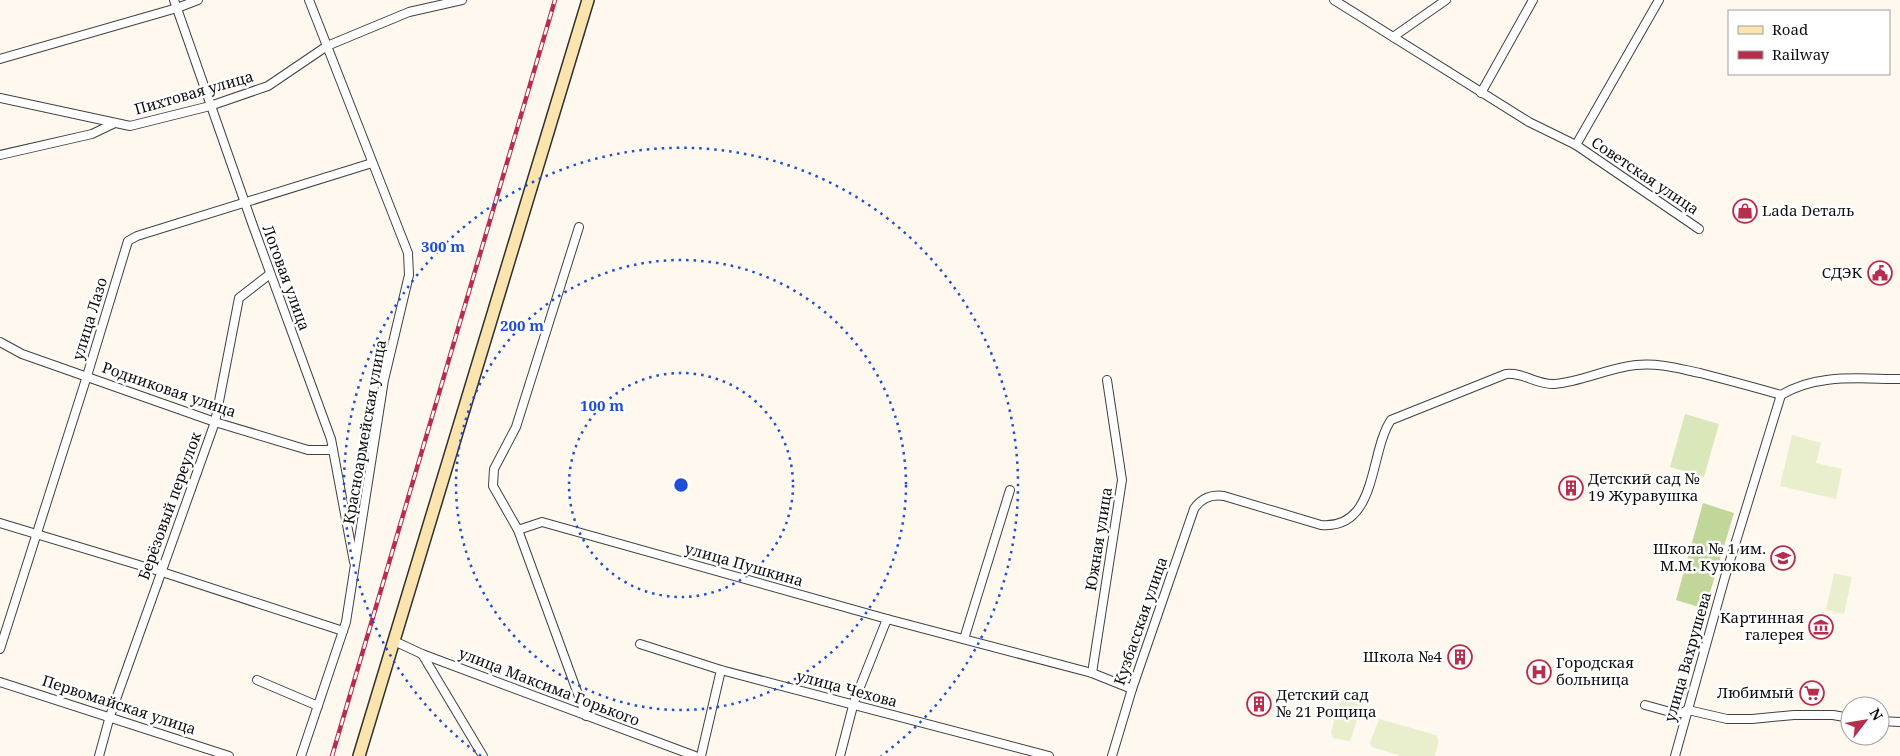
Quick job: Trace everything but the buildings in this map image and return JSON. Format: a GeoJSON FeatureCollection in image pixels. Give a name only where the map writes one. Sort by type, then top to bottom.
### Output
{"type":"FeatureCollection","features":[{"type":"Feature","properties":{"kind":"street"},"geometry":{"type":"LineString","coordinates":[[0,59],[175,4],[198,0]]}},
{"type":"Feature","properties":{"kind":"street","name":"Красноармейская улица"},"geometry":{"type":"LineString","coordinates":[[301,756],[344,631],[356,569],[384,380],[409,275],[408,254],[309,0]]}},
{"type":"Feature","properties":{"kind":"street"},"geometry":{"type":"LineString","coordinates":[[327,46],[409,12],[462,0]]}},
{"type":"Feature","properties":{"kind":"street"},"geometry":{"type":"LineString","coordinates":[[359,756],[588,0]]}},
{"type":"Feature","properties":{"kind":"street","name":"Советская улица"},"geometry":{"type":"LineString","coordinates":[[1334,0],[1529,122],[1576,145],[1699,229]]}},
{"type":"Feature","properties":{"kind":"street"},"geometry":{"type":"LineString","coordinates":[[1392,37],[1446,0]]}},
{"type":"Feature","properties":{"kind":"street"},"geometry":{"type":"LineString","coordinates":[[1481,93],[1533,0]]}},
{"type":"Feature","properties":{"kind":"street"},"geometry":{"type":"LineString","coordinates":[[1576,145],[1659,0]]}},
{"type":"Feature","properties":{"kind":"street","name":"Логовая улица"},"geometry":{"type":"LineString","coordinates":[[175,4],[270,274],[331,439],[356,569]]}},
{"type":"Feature","properties":{"kind":"street","name":"Пихтовая улица"},"geometry":{"type":"LineString","coordinates":[[0,98],[130,126],[210,106],[268,86],[327,46]]}},
{"type":"Feature","properties":{"kind":"street"},"geometry":{"type":"LineString","coordinates":[[0,155],[92,134],[116,123]]}},
{"type":"Feature","properties":{"kind":"street","name":"улица Лазо"},"geometry":{"type":"LineString","coordinates":[[0,649],[128,241],[136,236],[244,201],[372,163]]}},
{"type":"Feature","properties":{"kind":"street"},"geometry":{"type":"LineString","coordinates":[[579,227],[516,427],[494,469],[493,486],[518,530],[586,716]]}},
{"type":"Feature","properties":{"kind":"street","name":"Берёзовый переулок"},"geometry":{"type":"LineString","coordinates":[[99,756],[110,716],[215,422],[239,298],[270,274]]}},
{"type":"Feature","properties":{"kind":"street","name":"Родниковая улица"},"geometry":{"type":"LineString","coordinates":[[0,342],[22,354],[215,422],[308,450],[333,450]]}},
{"type":"Feature","properties":{"kind":"street","name":"Кузбасская улица"},"geometry":{"type":"LineString","coordinates":[[1112,756],[1132,690],[1194,508],[1204,499],[1224,496],[1321,525],[1343,523],[1353,514],[1368,492],[1385,430],[1391,420],[1506,374],[1521,375],[1539,382],[1561,383],[1572,382],[1595,374],[1632,366],[1662,364],[1734,381],[1781,395]]}},
{"type":"Feature","properties":{"kind":"street"},"geometry":{"type":"LineString","coordinates":[[1781,395],[1800,385],[1816,381],[1840,378],[1900,379]]}},
{"type":"Feature","properties":{"kind":"street","name":"Южная улица"},"geometry":{"type":"LineString","coordinates":[[1092,673],[1122,480],[1107,380]]}},
{"type":"Feature","properties":{"kind":"street","name":"улица Вахрушева"},"geometry":{"type":"LineString","coordinates":[[1674,756],[1725,576],[1781,395]]}},
{"type":"Feature","properties":{"kind":"street"},"geometry":{"type":"LineString","coordinates":[[964,639],[1010,490]]}},
{"type":"Feature","properties":{"kind":"street","name":"улица Пушкина"},"geometry":{"type":"LineString","coordinates":[[518,530],[542,522],[887,619],[1092,673],[1132,690]]}},
{"type":"Feature","properties":{"kind":"street"},"geometry":{"type":"LineString","coordinates":[[0,523],[162,572],[344,631]]}},
{"type":"Feature","properties":{"kind":"street"},"geometry":{"type":"LineString","coordinates":[[840,756],[854,705],[887,619]]}},
{"type":"Feature","properties":{"kind":"street","name":"улица Максима Горького"},"geometry":{"type":"LineString","coordinates":[[394,641],[422,654],[695,756]]}},
{"type":"Feature","properties":{"kind":"street","name":"улица Чехова"},"geometry":{"type":"LineString","coordinates":[[640,644],[722,670],[1049,756]]}},
{"type":"Feature","properties":{"kind":"street"},"geometry":{"type":"LineString","coordinates":[[422,654],[483,756]]}},
{"type":"Feature","properties":{"kind":"street"},"geometry":{"type":"LineString","coordinates":[[701,756],[722,670]]}},
{"type":"Feature","properties":{"kind":"street"},"geometry":{"type":"LineString","coordinates":[[257,680],[318,706]]}},
{"type":"Feature","properties":{"kind":"street","name":"Первомайская улица"},"geometry":{"type":"LineString","coordinates":[[0,682],[229,756]]}},
{"type":"Feature","properties":{"kind":"street"},"geometry":{"type":"LineString","coordinates":[[1646,705],[1674,713],[1688,710],[1727,719],[1794,715],[1840,716]]}},
{"type":"Feature","properties":{"kind":"green space"},"geometry":{"type":"Polygon","coordinates":[[[1685,414],[1719,424],[1704,477],[1670,467],[1685,414]]]}},
{"type":"Feature","properties":{"kind":"green space"},"geometry":{"type":"Polygon","coordinates":[[[1792,435],[1821,443],[1816,463],[1842,469],[1836,499],[1780,486],[1792,435]]]}},
{"type":"Feature","properties":{"kind":"green space"},"geometry":{"type":"Polygon","coordinates":[[[1703,503],[1734,513],[1705,609],[1676,600],[1703,503]]]}},
{"type":"Feature","properties":{"kind":"green space"},"geometry":{"type":"Polygon","coordinates":[[[1834,573],[1852,577],[1844,614],[1826,610],[1834,573]]]}},
{"type":"Feature","properties":{"kind":"green space"},"geometry":{"type":"Polygon","coordinates":[[[1344,694],[1359,697],[1362,703],[1349,741],[1333,738],[1331,732],[1341,697],[1344,694]]]}},
{"type":"Feature","properties":{"kind":"green space"},"geometry":{"type":"Polygon","coordinates":[[[1379,719],[1436,735],[1438,742],[1435,756],[1401,756],[1372,747],[1370,743],[1379,719]]]}},
{"type":"Feature","properties":{"kind":"railway"},"geometry":{"type":"LineString","coordinates":[[332,756],[555,0]]}},
{"type":"Feature","properties":{"kind":"place","name":"Lada Dеталь"},"geometry":{"type":"Point","coordinates":[1745,211]}},
{"type":"Feature","properties":{"kind":"place","name":"СДЭК"},"geometry":{"type":"Point","coordinates":[1880,273]}},
{"type":"Feature","properties":{"kind":"place","name":"Детский сад № 19 Журавушка"},"geometry":{"type":"Point","coordinates":[1571,488]}},
{"type":"Feature","properties":{"kind":"place","name":"Школа № 1 им. М.М. Куюкова"},"geometry":{"type":"Point","coordinates":[1783,558]}},
{"type":"Feature","properties":{"kind":"place","name":"Картинная галерея"},"geometry":{"type":"Point","coordinates":[1821,627]}},
{"type":"Feature","properties":{"kind":"place","name":"Школа №4"},"geometry":{"type":"Point","coordinates":[1460,657]}},
{"type":"Feature","properties":{"kind":"place","name":"Городская больница"},"geometry":{"type":"Point","coordinates":[1539,672]}},
{"type":"Feature","properties":{"kind":"place","name":"Любимый"},"geometry":{"type":"Point","coordinates":[1812,693]}},
{"type":"Feature","properties":{"kind":"place","name":"Детский сад № 21 Рощица"},"geometry":{"type":"Point","coordinates":[1259,704]}}]}
